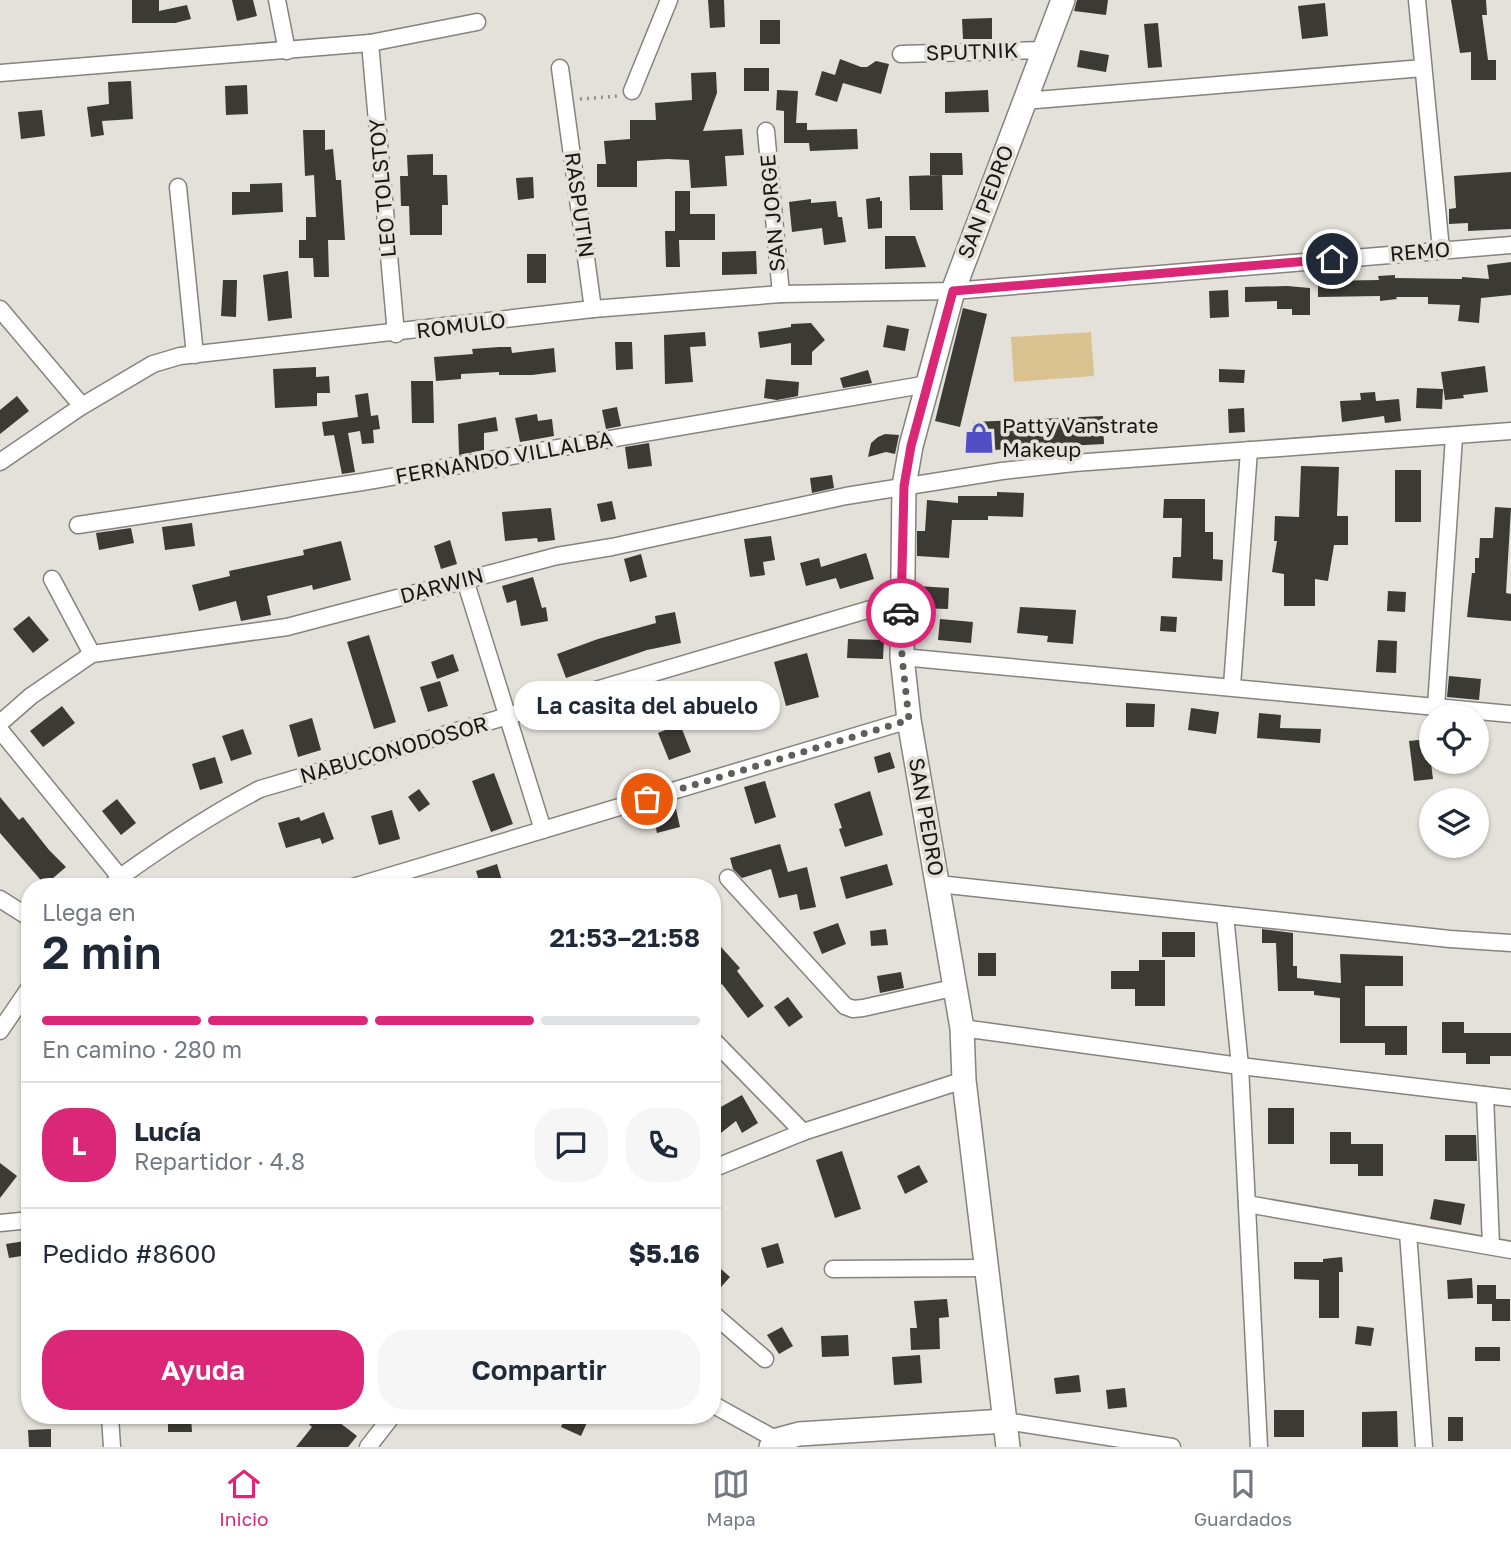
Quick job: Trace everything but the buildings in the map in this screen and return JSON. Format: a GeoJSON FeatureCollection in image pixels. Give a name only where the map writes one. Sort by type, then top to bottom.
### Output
{"type":"FeatureCollection","features":[{"type":"Feature","properties":{"kind":"main road","name":"SAN PEDRO"},"geometry":{"type":"LineString","coordinates":[[1008,1447],[964,1080],[957,987],[909,720],[902,657],[904,486],[911,446],[953,291],[1063,0]]}},
{"type":"Feature","properties":{"kind":"main road"},"geometry":{"type":"LineString","coordinates":[[774,1443],[800,1434],[1005,1421]]}},
{"type":"Feature","properties":{"kind":"street"},"geometry":{"type":"LineString","coordinates":[[277,0],[287,51]]}},
{"type":"Feature","properties":{"kind":"street"},"geometry":{"type":"LineString","coordinates":[[632,92],[669,0]]}},
{"type":"Feature","properties":{"kind":"street"},"geometry":{"type":"LineString","coordinates":[[1417,0],[1441,250]]}},
{"type":"Feature","properties":{"kind":"street"},"geometry":{"type":"LineString","coordinates":[[0,73],[370,43],[477,22]]}},
{"type":"Feature","properties":{"kind":"street","name":"LEO TOLSTOY"},"geometry":{"type":"LineString","coordinates":[[370,43],[396,334]]}},
{"type":"Feature","properties":{"kind":"street","name":"SPUTNIK"},"geometry":{"type":"LineString","coordinates":[[901,54],[1044,50]]}},
{"type":"Feature","properties":{"kind":"street","name":"RASPUTIN"},"geometry":{"type":"LineString","coordinates":[[560,68],[593,309]]}},
{"type":"Feature","properties":{"kind":"street"},"geometry":{"type":"LineString","coordinates":[[1024,102],[1423,68]]}},
{"type":"Feature","properties":{"kind":"street","name":"SAN JORGE"},"geometry":{"type":"LineString","coordinates":[[766,131],[781,294]]}},
{"type":"Feature","properties":{"kind":"street"},"geometry":{"type":"LineString","coordinates":[[178,187],[195,355]]}},
{"type":"Feature","properties":{"kind":"street","name":"REMO"},"geometry":{"type":"LineString","coordinates":[[953,291],[1511,245]]}},
{"type":"Feature","properties":{"kind":"street","name":"ROMULO"},"geometry":{"type":"LineString","coordinates":[[0,462],[82,406],[164,360],[593,309],[781,294],[953,291]]}},
{"type":"Feature","properties":{"kind":"street"},"geometry":{"type":"LineString","coordinates":[[0,309],[82,406]]}},
{"type":"Feature","properties":{"kind":"street","name":"FERNANDO VILLALBA"},"geometry":{"type":"LineString","coordinates":[[78,525],[362,482],[928,384]]}},
{"type":"Feature","properties":{"kind":"street","name":"DARWIN"},"geometry":{"type":"LineString","coordinates":[[0,723],[31,696],[92,654],[286,627],[557,556],[612,547],[846,496],[1074,463],[1511,431]]}},
{"type":"Feature","properties":{"kind":"street"},"geometry":{"type":"LineString","coordinates":[[1436,704],[1454,437]]}},
{"type":"Feature","properties":{"kind":"street"},"geometry":{"type":"LineString","coordinates":[[1233,686],[1249,450]]}},
{"type":"Feature","properties":{"kind":"street"},"geometry":{"type":"LineString","coordinates":[[52,579],[92,654]]}},
{"type":"Feature","properties":{"kind":"street"},"geometry":{"type":"LineString","coordinates":[[465,580],[542,830]]}},
{"type":"Feature","properties":{"kind":"street","name":"NABUCONODOSOR"},"geometry":{"type":"LineString","coordinates":[[126,878],[181,834],[260,789],[901,600]]}},
{"type":"Feature","properties":{"kind":"street"},"geometry":{"type":"LineString","coordinates":[[902,657],[1419,705]]}},
{"type":"Feature","properties":{"kind":"street"},"geometry":{"type":"LineString","coordinates":[[1489,711],[1511,713]]}},
{"type":"Feature","properties":{"kind":"street"},"geometry":{"type":"LineString","coordinates":[[383,878],[909,720]]}},
{"type":"Feature","properties":{"kind":"street"},"geometry":{"type":"LineString","coordinates":[[0,730],[114,878]]}},
{"type":"Feature","properties":{"kind":"street"},"geometry":{"type":"LineString","coordinates":[[727,878],[845,1006],[863,1008],[957,987]]}},
{"type":"Feature","properties":{"kind":"street"},"geometry":{"type":"LineString","coordinates":[[938,884],[1450,939],[1511,943]]}},
{"type":"Feature","properties":{"kind":"street"},"geometry":{"type":"LineString","coordinates":[[0,900],[21,913]]}},
{"type":"Feature","properties":{"kind":"street"},"geometry":{"type":"LineString","coordinates":[[1225,915],[1240,1066],[1259,1447]]}},
{"type":"Feature","properties":{"kind":"street"},"geometry":{"type":"LineString","coordinates":[[0,1031],[21,1000]]}},
{"type":"Feature","properties":{"kind":"street"},"geometry":{"type":"LineString","coordinates":[[962,1028],[1240,1066],[1511,1098]]}},
{"type":"Feature","properties":{"kind":"street"},"geometry":{"type":"LineString","coordinates":[[721,1048],[803,1132]]}},
{"type":"Feature","properties":{"kind":"street"},"geometry":{"type":"LineString","coordinates":[[721,1165],[803,1132],[964,1080]]}},
{"type":"Feature","properties":{"kind":"street"},"geometry":{"type":"LineString","coordinates":[[1485,1095],[1490,1246]]}},
{"type":"Feature","properties":{"kind":"street"},"geometry":{"type":"LineString","coordinates":[[1247,1204],[1511,1250]]}},
{"type":"Feature","properties":{"kind":"street"},"geometry":{"type":"LineString","coordinates":[[0,1223],[21,1221]]}},
{"type":"Feature","properties":{"kind":"street"},"geometry":{"type":"LineString","coordinates":[[1408,1233],[1424,1447]]}},
{"type":"Feature","properties":{"kind":"street"},"geometry":{"type":"LineString","coordinates":[[833,1269],[986,1268]]}},
{"type":"Feature","properties":{"kind":"street"},"geometry":{"type":"LineString","coordinates":[[721,1321],[765,1359]]}},
{"type":"Feature","properties":{"kind":"street"},"geometry":{"type":"LineString","coordinates":[[721,1410],[774,1443]]}},
{"type":"Feature","properties":{"kind":"street"},"geometry":{"type":"LineString","coordinates":[[1005,1421],[1172,1447]]}},
{"type":"Feature","properties":{"kind":"street"},"geometry":{"type":"LineString","coordinates":[[111,1424],[112,1447]]}},
{"type":"Feature","properties":{"kind":"street"},"geometry":{"type":"LineString","coordinates":[[368,1447],[386,1424]]}},
{"type":"Feature","properties":{"kind":"path"},"geometry":{"type":"LineString","coordinates":[[564,100],[632,92]]}},
{"type":"Feature","properties":{"kind":"shaded area"},"geometry":{"type":"Polygon","coordinates":[[[1091,332],[1094,376],[1014,382],[1011,337],[1091,332]]]}},
{"type":"Feature","properties":{"kind":"way so far"},"geometry":{"type":"LineString","coordinates":[[647,799],[909,720],[902,657],[901,613]]}},
{"type":"Feature","properties":{"kind":"place","name":"Patty Vanstrate Makeup"},"geometry":{"type":"Point","coordinates":[979,438]}},
{"type":"Feature","properties":{"kind":"place","name":"La casita del abuelo"},"geometry":{"type":"Point","coordinates":[647,799]}},
{"type":"Feature","properties":{"kind":"route"},"geometry":{"type":"LineString","coordinates":[[901,613],[904,486],[911,446],[953,291],[1332,259]]}}]}
